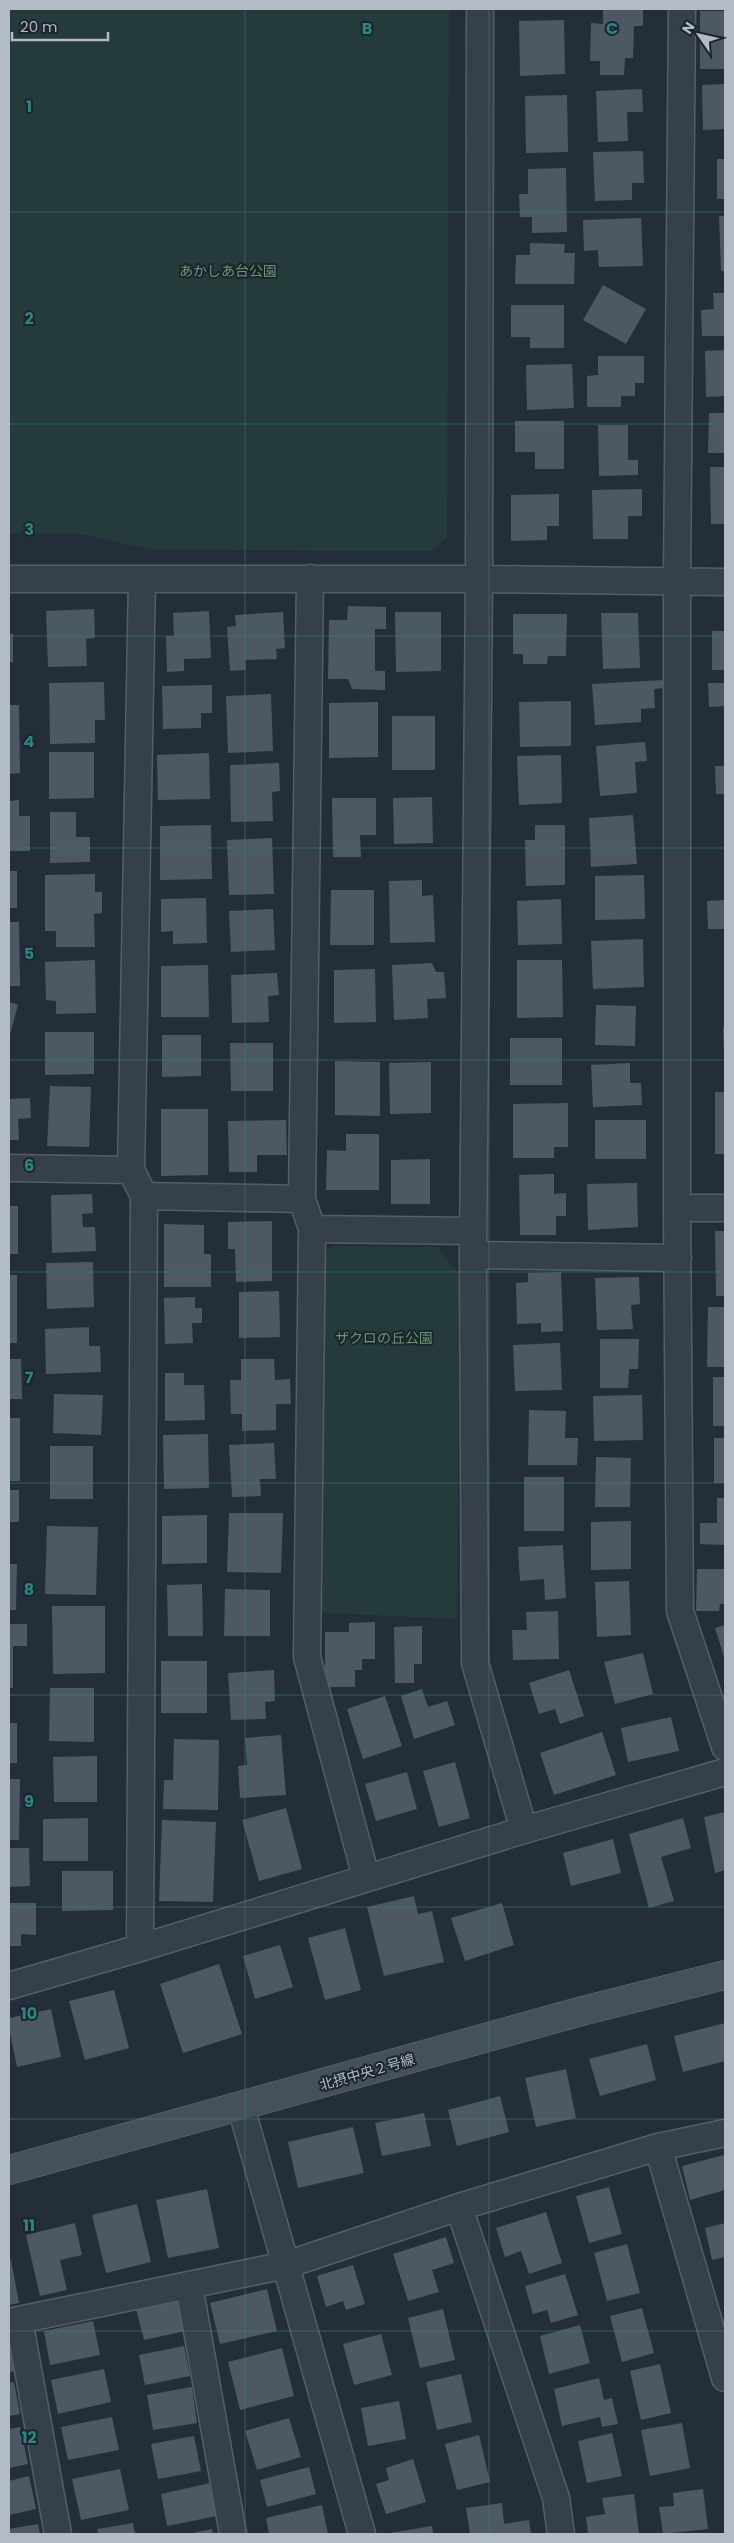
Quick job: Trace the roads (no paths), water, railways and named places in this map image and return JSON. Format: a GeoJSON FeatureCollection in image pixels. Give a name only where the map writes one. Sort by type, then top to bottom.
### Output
{"type":"FeatureCollection","features":[{"type":"Feature","properties":{"kind":"street"},"geometry":{"type":"LineString","coordinates":[[480,9],[479,579],[473,1243],[475,1664],[524,1830]]}},
{"type":"Feature","properties":{"kind":"street"},"geometry":{"type":"LineString","coordinates":[[682,9],[677,581],[677,1208],[680,1611],[725,1747]]}},
{"type":"Feature","properties":{"kind":"street"},"geometry":{"type":"LineString","coordinates":[[310,578],[302,1199],[312,1229],[307,1657],[366,1877]]}},
{"type":"Feature","properties":{"kind":"street"},"geometry":{"type":"LineString","coordinates":[[9,579],[310,578],[725,582]]}},
{"type":"Feature","properties":{"kind":"street"},"geometry":{"type":"LineString","coordinates":[[140,1948],[144,1196],[131,1170],[142,579]]}},
{"type":"Feature","properties":{"kind":"street"},"geometry":{"type":"LineString","coordinates":[[9,1168],[131,1170]]}},
{"type":"Feature","properties":{"kind":"street"},"geometry":{"type":"LineString","coordinates":[[144,1196],[302,1199]]}},
{"type":"Feature","properties":{"kind":"street"},"geometry":{"type":"LineString","coordinates":[[677,1208],[725,1208]]}},
{"type":"Feature","properties":{"kind":"street"},"geometry":{"type":"LineString","coordinates":[[312,1229],[678,1258]]}},
{"type":"Feature","properties":{"kind":"street"},"geometry":{"type":"LineString","coordinates":[[9,1986],[140,1948],[366,1877],[725,1772]]}},
{"type":"Feature","properties":{"kind":"street","name":"北摂中央２号線"},"geometry":{"type":"LineString","coordinates":[[9,2170],[242,2107],[582,2010],[725,1975]]}},
{"type":"Feature","properties":{"kind":"street"},"geometry":{"type":"LineString","coordinates":[[242,2107],[362,2534]]}},
{"type":"Feature","properties":{"kind":"street"},"geometry":{"type":"LineString","coordinates":[[58,2534],[14,2321],[286,2264],[459,2207],[658,2147],[725,2134]]}},
{"type":"Feature","properties":{"kind":"street"},"geometry":{"type":"LineString","coordinates":[[658,2147],[715,2303],[725,2378]]}},
{"type":"Feature","properties":{"kind":"street"},"geometry":{"type":"LineString","coordinates":[[459,2207],[556,2498],[561,2534]]}},
{"type":"Feature","properties":{"kind":"street"},"geometry":{"type":"LineString","coordinates":[[189,2285],[232,2534]]}},
{"type":"Feature","properties":{"kind":"park label","name":"あかしあ台公園"},"geometry":{"type":"Point","coordinates":[228,271]}},
{"type":"Feature","properties":{"kind":"park label","name":"ザクロの丘公園"},"geometry":{"type":"Point","coordinates":[384,1338]}}]}
